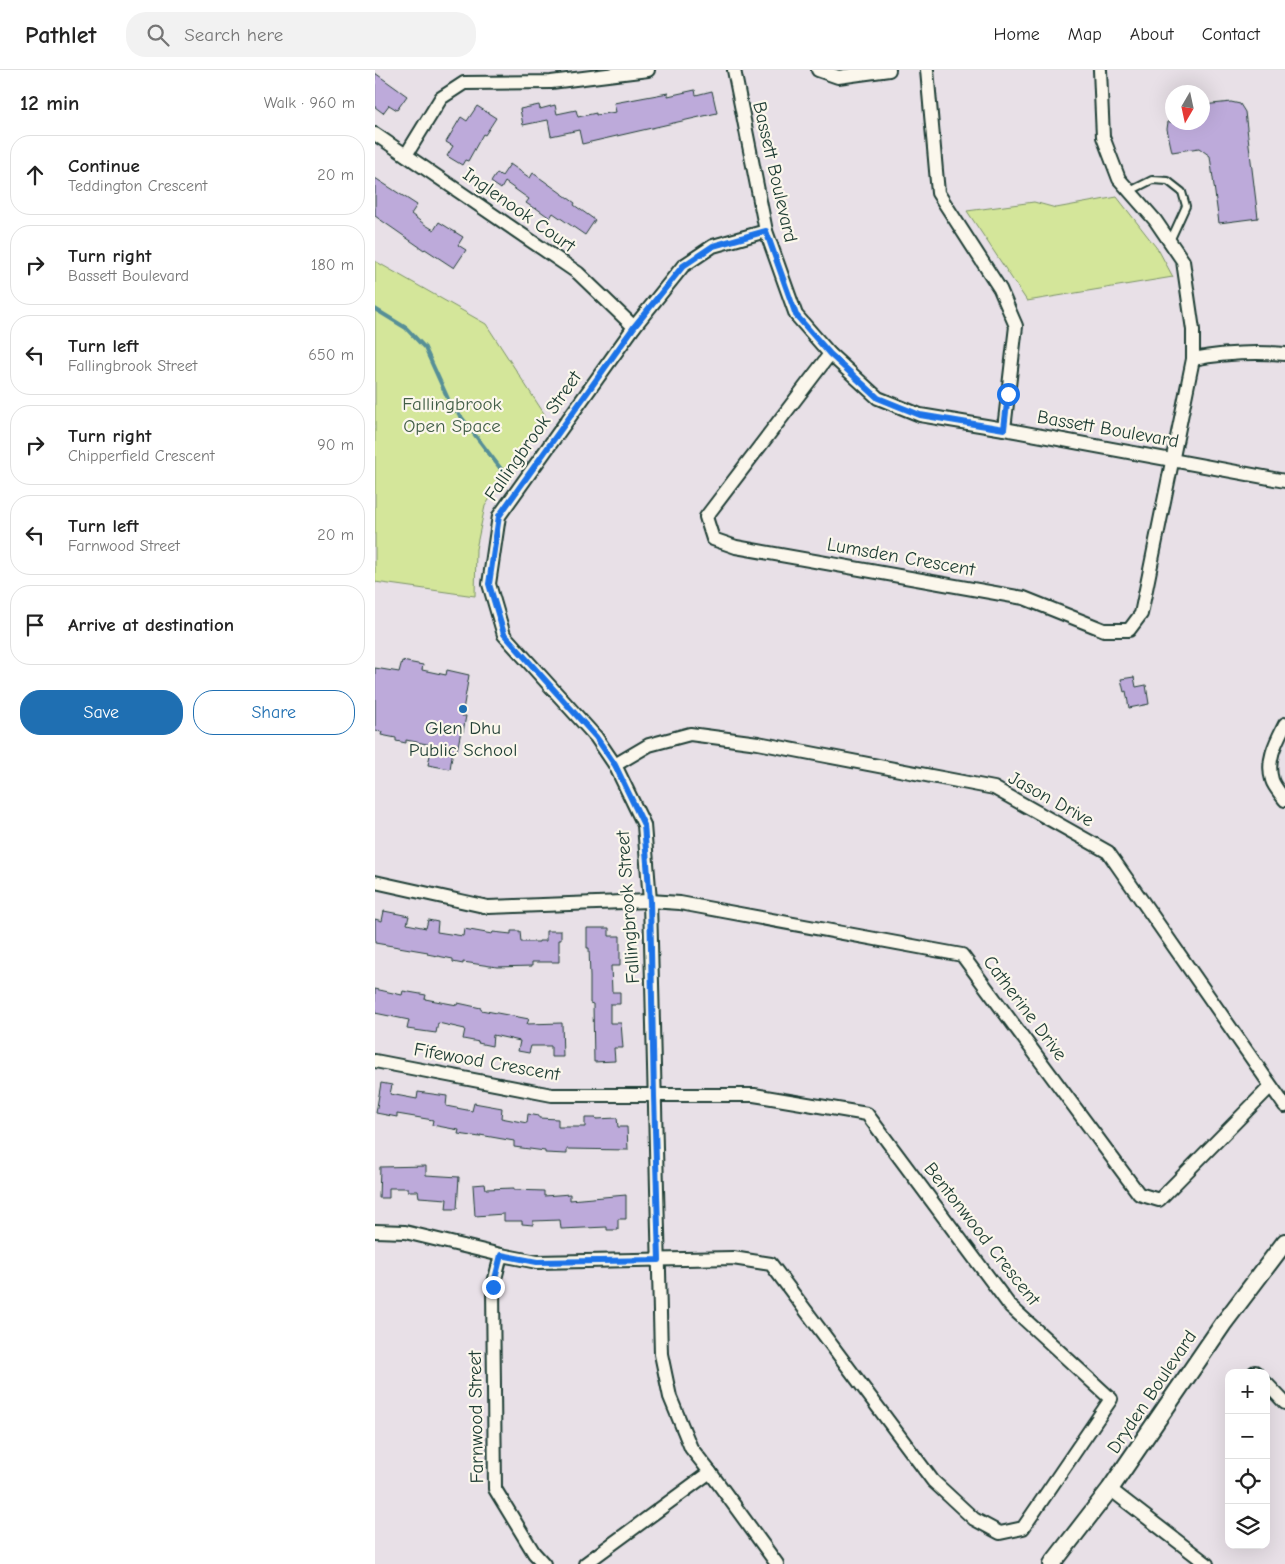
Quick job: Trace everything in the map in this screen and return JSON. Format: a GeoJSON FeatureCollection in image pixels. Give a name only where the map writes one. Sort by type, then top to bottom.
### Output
{"type":"FeatureCollection","features":[{"type":"Feature","properties":{"kind":"street"},"geometry":{"type":"LineString","coordinates":[[406,155],[441,98],[465,83],[551,82],[648,70]]}},
{"type":"Feature","properties":{"kind":"street","name":"Bassett Boulevard"},"geometry":{"type":"LineString","coordinates":[[734,70],[766,231],[796,315],[830,354],[878,398],[920,415],[1285,481]]}},
{"type":"Feature","properties":{"kind":"street"},"geometry":{"type":"LineString","coordinates":[[818,70],[838,77],[889,70]]}},
{"type":"Feature","properties":{"kind":"street"},"geometry":{"type":"LineString","coordinates":[[927,70],[938,193],[1000,289],[1016,326],[1004,429]]}},
{"type":"Feature","properties":{"kind":"street"},"geometry":{"type":"LineString","coordinates":[[1100,70],[1103,137],[1119,180],[1155,220],[1183,261],[1193,330],[1193,359],[1173,460]]}},
{"type":"Feature","properties":{"kind":"street","name":"Inglenook Court"},"geometry":{"type":"LineString","coordinates":[[375,134],[578,273],[634,327]]}},
{"type":"Feature","properties":{"kind":"street","name":"Fallingbrook Street"},"geometry":{"type":"LineString","coordinates":[[766,231],[713,246],[683,266],[634,327],[499,516],[489,584],[504,634],[596,737],[615,765],[644,825],[650,901],[661,1354],[670,1397],[691,1448],[711,1472],[777,1564]]}},
{"type":"Feature","properties":{"kind":"street"},"geometry":{"type":"LineString","coordinates":[[1193,359],[1262,352],[1285,354]]}},
{"type":"Feature","properties":{"kind":"street","name":"Lumsden Crescent"},"geometry":{"type":"LineString","coordinates":[[830,354],[706,517],[713,539],[736,547],[1024,598],[1104,630],[1129,630],[1141,614],[1173,460]]}},
{"type":"Feature","properties":{"kind":"street"},"geometry":{"type":"LineString","coordinates":[[1285,724],[1274,746],[1269,766],[1272,782],[1285,800]]}},
{"type":"Feature","properties":{"kind":"street","name":"Jason Drive"},"geometry":{"type":"LineString","coordinates":[[615,765],[649,745],[691,734],[758,743],[994,788],[1108,852],[1285,1106]]}},
{"type":"Feature","properties":{"kind":"street"},"geometry":{"type":"LineString","coordinates":[[375,882],[488,907],[650,901]]}},
{"type":"Feature","properties":{"kind":"street","name":"Catherine Drive"},"geometry":{"type":"LineString","coordinates":[[650,901],[680,903],[962,955],[1139,1194],[1159,1200],[1270,1087]]}},
{"type":"Feature","properties":{"kind":"street","name":"Fifewood Crescent"},"geometry":{"type":"LineString","coordinates":[[375,1061],[553,1096],[654,1096]]}},
{"type":"Feature","properties":{"kind":"street","name":"Bentonwood Crescent"},"geometry":{"type":"LineString","coordinates":[[654,1096],[754,1095],[867,1114],[1010,1306],[1111,1400],[1023,1528],[1000,1533],[974,1519],[933,1481],[771,1264],[733,1258],[659,1260]]}},
{"type":"Feature","properties":{"kind":"street"},"geometry":{"type":"LineString","coordinates":[[375,1231],[405,1232],[537,1262],[659,1260]]}},
{"type":"Feature","properties":{"kind":"street","name":"Dryden Boulevard"},"geometry":{"type":"LineString","coordinates":[[1052,1564],[1109,1489],[1223,1324],[1285,1242]]}},
{"type":"Feature","properties":{"kind":"street","name":"Farnwood Street"},"geometry":{"type":"LineString","coordinates":[[501,1255],[493,1287],[495,1489],[534,1553],[544,1564]]}},
{"type":"Feature","properties":{"kind":"street"},"geometry":{"type":"LineString","coordinates":[[1270,1387],[1285,1402]]}},
{"type":"Feature","properties":{"kind":"street"},"geometry":{"type":"LineString","coordinates":[[585,1564],[711,1472]]}},
{"type":"Feature","properties":{"kind":"street"},"geometry":{"type":"LineString","coordinates":[[1109,1489],[1207,1564]]}},
{"type":"Feature","properties":{"kind":"lane"},"geometry":{"type":"LineString","coordinates":[[1130,191],[1152,180],[1168,181],[1182,192],[1186,206],[1170,241]]}},
{"type":"Feature","properties":{"kind":"green space"},"geometry":{"type":"Polygon","coordinates":[[[1117,197],[1159,251],[1173,277],[1027,301],[967,211],[1034,202],[1056,208],[1117,197]]]}},
{"type":"Feature","properties":{"kind":"green space","name":"Fallingbrook Open Space"},"geometry":{"type":"Polygon","coordinates":[[[375,261],[486,324],[545,415],[485,506],[476,549],[475,596],[375,582],[375,261]]]}},
{"type":"Feature","properties":{"kind":"building"},"geometry":{"type":"Polygon","coordinates":[[[375,73],[407,96],[397,110],[389,105],[383,113],[375,107],[375,73]]]}},
{"type":"Feature","properties":{"kind":"building"},"geometry":{"type":"Polygon","coordinates":[[[695,90],[696,95],[712,91],[717,113],[582,144],[579,130],[551,136],[548,120],[523,125],[520,109],[539,105],[540,109],[555,105],[557,114],[576,110],[578,117],[596,113],[596,115],[616,112],[614,103],[668,93],[668,96],[695,90]]]}},
{"type":"Feature","properties":{"kind":"building"},"geometry":{"type":"Polygon","coordinates":[[[1231,102],[1240,104],[1245,112],[1258,218],[1219,223],[1210,156],[1199,148],[1172,152],[1167,130],[1210,130],[1210,104],[1231,102]]]}},
{"type":"Feature","properties":{"kind":"building"},"geometry":{"type":"Polygon","coordinates":[[[477,106],[496,118],[485,135],[483,134],[468,161],[465,160],[462,165],[447,156],[453,146],[446,142],[461,117],[467,121],[477,106]]]}},
{"type":"Feature","properties":{"kind":"building"},"geometry":{"type":"Polygon","coordinates":[[[510,164],[530,178],[533,173],[595,220],[585,235],[553,213],[550,218],[535,209],[526,203],[529,199],[505,182],[501,189],[491,182],[497,173],[502,176],[510,164]]]}},
{"type":"Feature","properties":{"kind":"building"},"geometry":{"type":"Polygon","coordinates":[[[375,178],[417,205],[411,214],[424,224],[434,230],[439,222],[463,237],[458,245],[466,250],[454,268],[375,216],[375,178]]]}},
{"type":"Feature","properties":{"kind":"building"},"geometry":{"type":"Polygon","coordinates":[[[402,661],[423,665],[422,670],[446,675],[447,670],[469,675],[462,716],[466,716],[463,732],[461,731],[457,751],[453,750],[450,769],[428,765],[432,745],[406,740],[406,743],[396,741],[396,738],[381,735],[382,732],[375,731],[375,668],[399,672],[402,661]]]}},
{"type":"Feature","properties":{"kind":"building"},"geometry":{"type":"Polygon","coordinates":[[[1134,677],[1136,687],[1146,685],[1149,704],[1129,708],[1126,691],[1124,692],[1121,679],[1134,677]]]}},
{"type":"Feature","properties":{"kind":"building"},"geometry":{"type":"Polygon","coordinates":[[[384,911],[409,916],[407,924],[426,928],[428,920],[438,922],[437,932],[463,936],[464,929],[492,934],[493,932],[511,934],[511,931],[520,931],[521,942],[539,942],[546,941],[546,931],[561,931],[559,962],[532,962],[532,966],[497,967],[463,962],[463,964],[453,962],[453,959],[427,954],[428,952],[375,943],[375,919],[382,921],[384,911]]]}},
{"type":"Feature","properties":{"kind":"building"},"geometry":{"type":"Polygon","coordinates":[[[587,928],[609,928],[609,936],[620,936],[620,966],[611,966],[612,992],[620,992],[620,1004],[610,1004],[610,1023],[621,1023],[623,1048],[614,1048],[615,1061],[594,1062],[593,1004],[590,1003],[587,928]]]}},
{"type":"Feature","properties":{"kind":"building"},"geometry":{"type":"Polygon","coordinates":[[[375,989],[402,995],[403,991],[426,995],[425,999],[457,1005],[458,1003],[481,1008],[481,1010],[529,1019],[527,1024],[562,1023],[563,1057],[551,1057],[551,1046],[531,1046],[529,1053],[518,1051],[520,1041],[493,1035],[492,1046],[463,1039],[465,1029],[438,1023],[436,1033],[407,1029],[409,1020],[375,1013],[375,989]]]}},
{"type":"Feature","properties":{"kind":"building"},"geometry":{"type":"Polygon","coordinates":[[[381,1083],[392,1085],[390,1094],[417,1099],[418,1092],[447,1096],[446,1106],[472,1111],[474,1103],[502,1108],[501,1118],[527,1123],[528,1114],[539,1116],[539,1118],[558,1119],[558,1127],[585,1127],[585,1118],[617,1118],[618,1127],[627,1127],[628,1150],[567,1149],[567,1154],[545,1153],[545,1151],[514,1147],[514,1141],[480,1135],[480,1137],[458,1134],[459,1130],[432,1125],[433,1120],[397,1114],[397,1117],[376,1113],[381,1083]]]}},
{"type":"Feature","properties":{"kind":"building"},"geometry":{"type":"Polygon","coordinates":[[[426,1166],[426,1175],[459,1177],[457,1209],[446,1209],[447,1199],[419,1197],[418,1191],[408,1191],[408,1188],[389,1188],[389,1198],[379,1198],[380,1167],[426,1166]]]}},
{"type":"Feature","properties":{"kind":"building"},"geometry":{"type":"Polygon","coordinates":[[[485,1184],[486,1189],[514,1188],[514,1190],[544,1191],[544,1196],[570,1194],[570,1200],[626,1195],[626,1219],[618,1219],[618,1230],[607,1230],[607,1227],[561,1229],[560,1220],[533,1221],[533,1225],[522,1224],[522,1221],[504,1221],[504,1214],[475,1216],[473,1185],[485,1184]]]}},
{"type":"Feature","properties":{"kind":"waterway"},"geometry":{"type":"LineString","coordinates":[[375,309],[406,328],[425,348],[449,401],[504,473]]}},
{"type":"Feature","properties":{"kind":"place","name":"Glen Dhu Public School"},"geometry":{"type":"Point","coordinates":[463,709]}},
{"type":"Feature","properties":{"kind":"route"},"geometry":{"type":"LineString","coordinates":[[493,1287],[501,1255],[537,1262],[659,1260],[650,901],[644,825],[615,765],[596,737],[504,634],[489,584],[499,516],[634,327],[683,266],[713,246],[766,231],[796,315],[830,354],[878,398],[920,415],[1004,429],[1008,394]]}}]}
